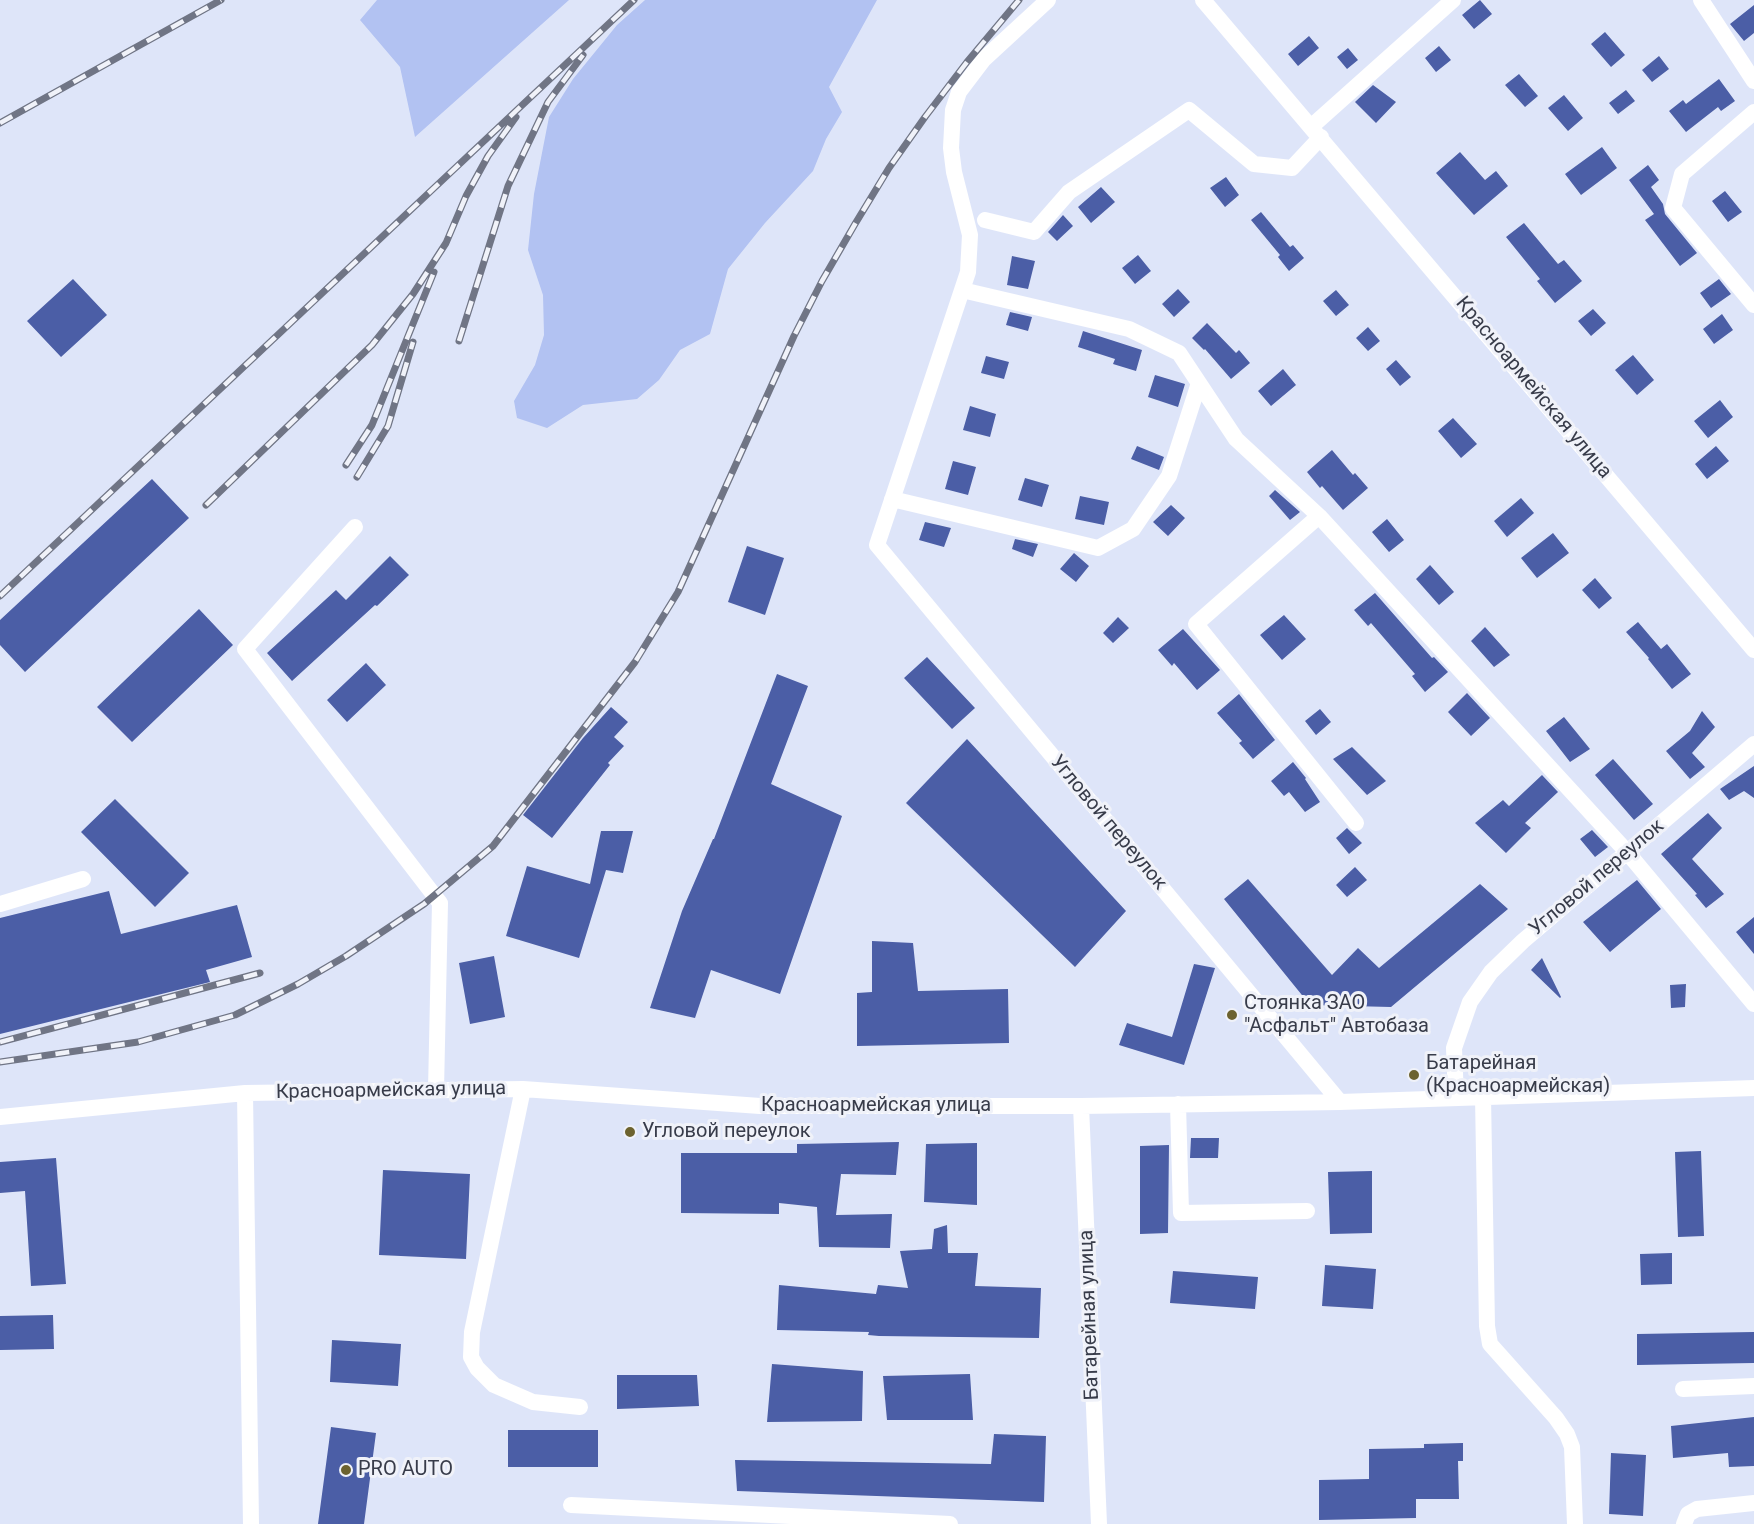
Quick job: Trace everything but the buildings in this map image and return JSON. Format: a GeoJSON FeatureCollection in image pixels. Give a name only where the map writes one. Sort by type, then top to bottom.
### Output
{"type":"FeatureCollection","features":[{"type":"Feature","properties":{"kind":"street"},"geometry":{"type":"LineString","coordinates":[[1048,0],[984,58],[959,92],[953,110],[951,148],[954,172],[970,235],[968,272],[892,499],[1098,548],[1133,529],[1169,476],[1198,383]]}},
{"type":"Feature","properties":{"kind":"street","name":"Красноармейская улица"},"geometry":{"type":"LineString","coordinates":[[1203,0],[1754,650]]}},
{"type":"Feature","properties":{"kind":"street"},"geometry":{"type":"LineString","coordinates":[[985,220],[1034,232],[1069,192],[1189,110],[1254,164],[1292,168],[1316,131],[1453,0]]}},
{"type":"Feature","properties":{"kind":"street"},"geometry":{"type":"LineString","coordinates":[[1701,0],[1754,81]]}},
{"type":"Feature","properties":{"kind":"street"},"geometry":{"type":"LineString","coordinates":[[1754,112],[1682,174],[1673,208],[1754,305]]}},
{"type":"Feature","properties":{"kind":"street"},"geometry":{"type":"LineString","coordinates":[[962,290],[1129,329],[1179,353],[1236,439],[1319,516],[1627,852],[1754,1004]]}},
{"type":"Feature","properties":{"kind":"street","name":"Угловой переулок"},"geometry":{"type":"LineString","coordinates":[[892,499],[877,545],[1340,1102]]}},
{"type":"Feature","properties":{"kind":"street"},"geometry":{"type":"LineString","coordinates":[[1319,516],[1196,624],[1356,823]]}},
{"type":"Feature","properties":{"kind":"street"},"geometry":{"type":"LineString","coordinates":[[355,526],[245,649],[440,903],[436,1090]]}},
{"type":"Feature","properties":{"kind":"street","name":"Угловой переулок"},"geometry":{"type":"LineString","coordinates":[[1456,1098],[1454,1048],[1470,1002],[1491,972],[1523,941],[1754,744]]}},
{"type":"Feature","properties":{"kind":"street"},"geometry":{"type":"LineString","coordinates":[[0,904],[83,879]]}},
{"type":"Feature","properties":{"kind":"street","name":"Красноармейская улица"},"geometry":{"type":"LineString","coordinates":[[0,1117],[245,1093],[523,1089],[760,1106],[1081,1106],[1340,1102],[1754,1088]]}},
{"type":"Feature","properties":{"kind":"street"},"geometry":{"type":"LineString","coordinates":[[523,1089],[472,1332],[471,1357],[477,1368],[494,1385],[533,1402],[579,1407]]}},
{"type":"Feature","properties":{"kind":"street"},"geometry":{"type":"LineString","coordinates":[[245,1093],[251,1524]]}},
{"type":"Feature","properties":{"kind":"street"},"geometry":{"type":"LineString","coordinates":[[1483,1097],[1487,1326],[1490,1344],[1568,1434],[1572,1447],[1575,1524]]}},
{"type":"Feature","properties":{"kind":"street"},"geometry":{"type":"LineString","coordinates":[[1178,1104],[1181,1213],[1307,1211]]}},
{"type":"Feature","properties":{"kind":"street","name":"Батарейная улица"},"geometry":{"type":"LineString","coordinates":[[1081,1106],[1099,1524]]}},
{"type":"Feature","properties":{"kind":"street"},"geometry":{"type":"LineString","coordinates":[[1683,1389],[1754,1386]]}},
{"type":"Feature","properties":{"kind":"street"},"geometry":{"type":"LineString","coordinates":[[1684,1524],[1688,1514],[1697,1509],[1754,1503]]}},
{"type":"Feature","properties":{"kind":"street"},"geometry":{"type":"LineString","coordinates":[[572,1505],[950,1524]]}},
{"type":"Feature","properties":{"kind":"water"},"geometry":{"type":"Polygon","coordinates":[[[377,0],[569,0],[415,137],[400,67],[360,20],[377,0]]]}},
{"type":"Feature","properties":{"kind":"water"},"geometry":{"type":"Polygon","coordinates":[[[645,0],[877,0],[829,87],[842,112],[826,139],[813,171],[765,223],[728,269],[710,334],[680,350],[659,380],[637,399],[583,405],[547,428],[517,418],[514,401],[535,365],[544,335],[543,295],[528,250],[534,194],[549,117],[573,79],[617,25],[645,0]]]}},
{"type":"Feature","properties":{"kind":"railway"},"geometry":{"type":"LineString","coordinates":[[0,123],[221,0]]}},
{"type":"Feature","properties":{"kind":"railway"},"geometry":{"type":"LineString","coordinates":[[0,596],[634,0]]}},
{"type":"Feature","properties":{"kind":"railway"},"geometry":{"type":"LineString","coordinates":[[0,1062],[138,1042],[235,1015],[298,984],[346,956],[424,904],[493,846],[635,662],[678,592],[794,336],[855,224],[889,168],[925,117],[1019,0]]}},
{"type":"Feature","properties":{"kind":"railway"},"geometry":{"type":"LineString","coordinates":[[459,341],[508,186],[548,102],[583,55]]}},
{"type":"Feature","properties":{"kind":"railway"},"geometry":{"type":"LineString","coordinates":[[206,505],[372,345],[413,294],[446,243],[466,196],[488,156],[516,117]]}},
{"type":"Feature","properties":{"kind":"railway"},"geometry":{"type":"LineString","coordinates":[[346,465],[372,425],[434,272]]}},
{"type":"Feature","properties":{"kind":"railway"},"geometry":{"type":"LineString","coordinates":[[357,477],[388,426],[413,342]]}},
{"type":"Feature","properties":{"kind":"railway"},"geometry":{"type":"LineString","coordinates":[[0,1042],[260,973]]}},
{"type":"Feature","properties":{"kind":"place","name":"Стоянка ЗАО \"Асфальт\" Автобаза"},"geometry":{"type":"Point","coordinates":[1232,1015]}},
{"type":"Feature","properties":{"kind":"place","name":"Батарейная (Красноармейская)"},"geometry":{"type":"Point","coordinates":[1414,1075]}},
{"type":"Feature","properties":{"kind":"place","name":"Угловой переулок"},"geometry":{"type":"Point","coordinates":[630,1132]}},
{"type":"Feature","properties":{"kind":"place","name":"PRO AUTO"},"geometry":{"type":"Point","coordinates":[346,1470]}}]}
